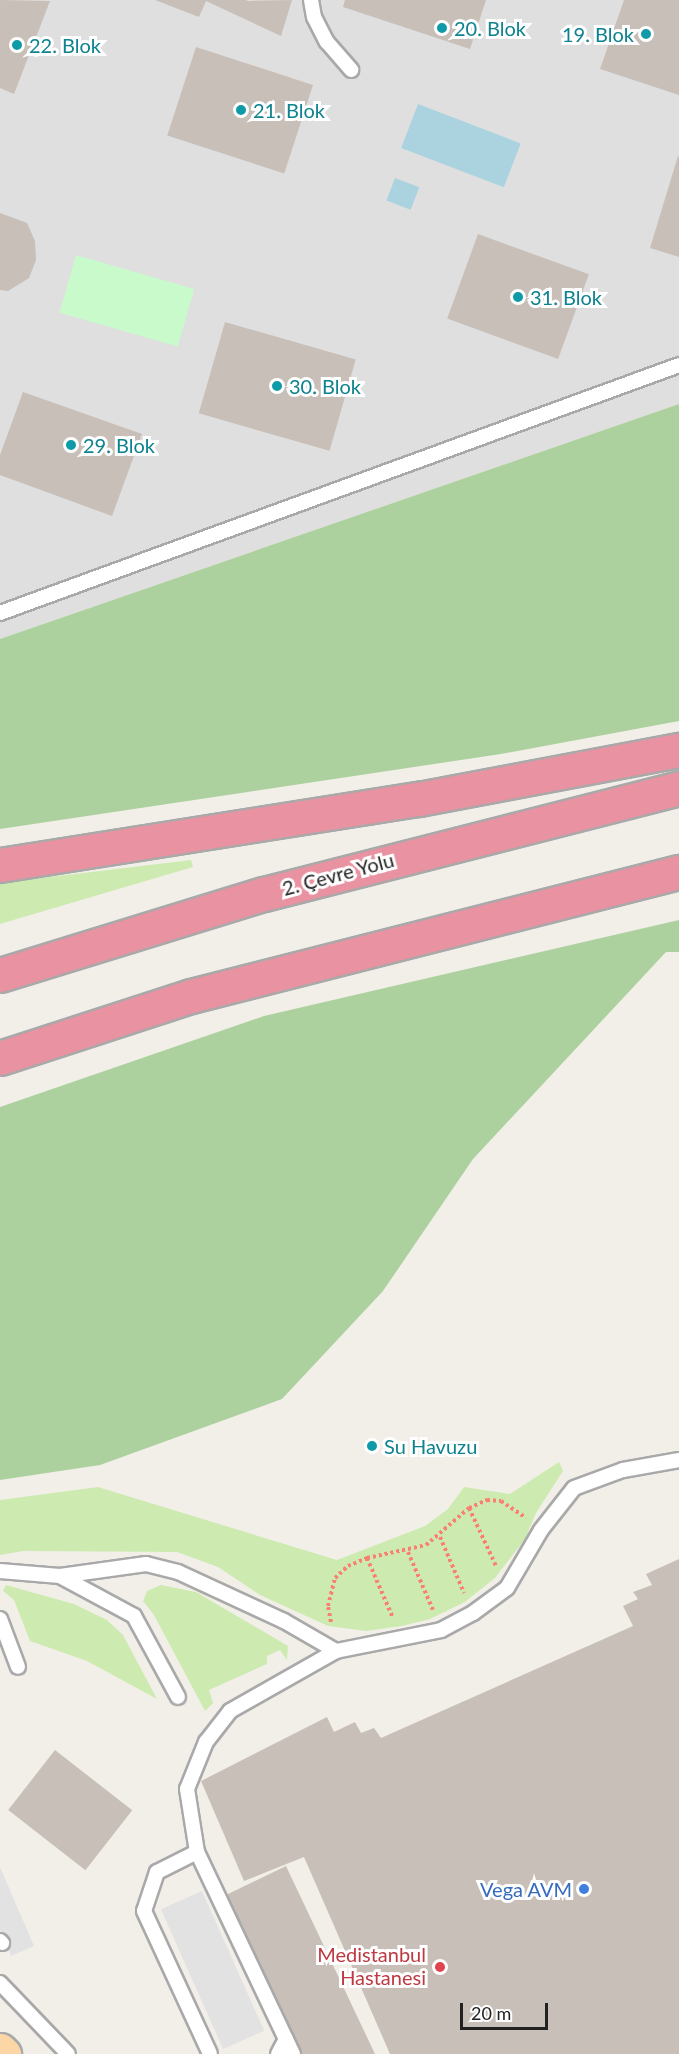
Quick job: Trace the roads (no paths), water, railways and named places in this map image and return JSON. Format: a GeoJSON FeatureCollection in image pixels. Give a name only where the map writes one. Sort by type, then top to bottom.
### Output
{"type":"FeatureCollection","features":[{"type":"Feature","properties":{"kind":"highway"},"geometry":{"type":"LineString","coordinates":[[0,865],[419,799],[679,750]]}},
{"type":"Feature","properties":{"kind":"highway","name":"2. Çevre Yolu"},"geometry":{"type":"LineString","coordinates":[[0,975],[264,894],[679,788]]}},
{"type":"Feature","properties":{"kind":"highway"},"geometry":{"type":"LineString","coordinates":[[0,1058],[191,996],[679,872]]}},
{"type":"Feature","properties":{"kind":"main road"},"geometry":{"type":"LineString","coordinates":[[0,2050],[4,2054]]}},
{"type":"Feature","properties":{"kind":"lane"},"geometry":{"type":"LineString","coordinates":[[311,0],[314,17],[327,42],[351,70]]}},
{"type":"Feature","properties":{"kind":"lane"},"geometry":{"type":"LineString","coordinates":[[0,613],[679,365]]}},
{"type":"Feature","properties":{"kind":"lane"},"geometry":{"type":"LineString","coordinates":[[293,2054],[197,1852],[188,1789],[206,1742],[230,1711],[336,1651],[403,1640],[441,1630],[473,1613],[507,1588],[541,1530],[574,1488],[623,1470],[679,1460]]}},
{"type":"Feature","properties":{"kind":"lane"},"geometry":{"type":"LineString","coordinates":[[0,1571],[60,1576],[146,1564],[178,1572],[284,1621],[336,1651]]}},
{"type":"Feature","properties":{"kind":"lane"},"geometry":{"type":"LineString","coordinates":[[60,1576],[134,1616],[178,1696]]}},
{"type":"Feature","properties":{"kind":"lane"},"geometry":{"type":"LineString","coordinates":[[0,1619],[18,1666]]}},
{"type":"Feature","properties":{"kind":"lane"},"geometry":{"type":"LineString","coordinates":[[197,1852],[157,1872],[144,1911],[210,2054]]}},
{"type":"Feature","properties":{"kind":"lane"},"geometry":{"type":"LineString","coordinates":[[0,1983],[68,2054]]}},
{"type":"Feature","properties":{"kind":"lane"},"geometry":{"type":"LineString","coordinates":[[278,2054],[286,2038]]}},
{"type":"Feature","properties":{"kind":"water"},"geometry":{"type":"Polygon","coordinates":[[[418,104],[521,143],[504,187],[401,148],[418,104]]]}},
{"type":"Feature","properties":{"kind":"water"},"geometry":{"type":"Polygon","coordinates":[[[395,178],[419,187],[411,210],[386,200],[395,178]]]}},
{"type":"Feature","properties":{"kind":"place","name":"20. Blok"},"geometry":{"type":"Point","coordinates":[442,28]}},
{"type":"Feature","properties":{"kind":"place","name":"19. Blok"},"geometry":{"type":"Point","coordinates":[646,34]}},
{"type":"Feature","properties":{"kind":"place","name":"22. Blok"},"geometry":{"type":"Point","coordinates":[17,45]}},
{"type":"Feature","properties":{"kind":"place","name":"21. Blok"},"geometry":{"type":"Point","coordinates":[241,110]}},
{"type":"Feature","properties":{"kind":"place","name":"31. Blok"},"geometry":{"type":"Point","coordinates":[518,297]}},
{"type":"Feature","properties":{"kind":"place","name":"30. Blok"},"geometry":{"type":"Point","coordinates":[277,386]}},
{"type":"Feature","properties":{"kind":"place","name":"29. Blok"},"geometry":{"type":"Point","coordinates":[71,445]}},
{"type":"Feature","properties":{"kind":"place","name":"Su Havuzu"},"geometry":{"type":"Point","coordinates":[372,1446]}},
{"type":"Feature","properties":{"kind":"place","name":"Vega AVM"},"geometry":{"type":"Point","coordinates":[584,1889]}},
{"type":"Feature","properties":{"kind":"place","name":"Medistanbul Hastanesi"},"geometry":{"type":"Point","coordinates":[440,1967]}}]}
